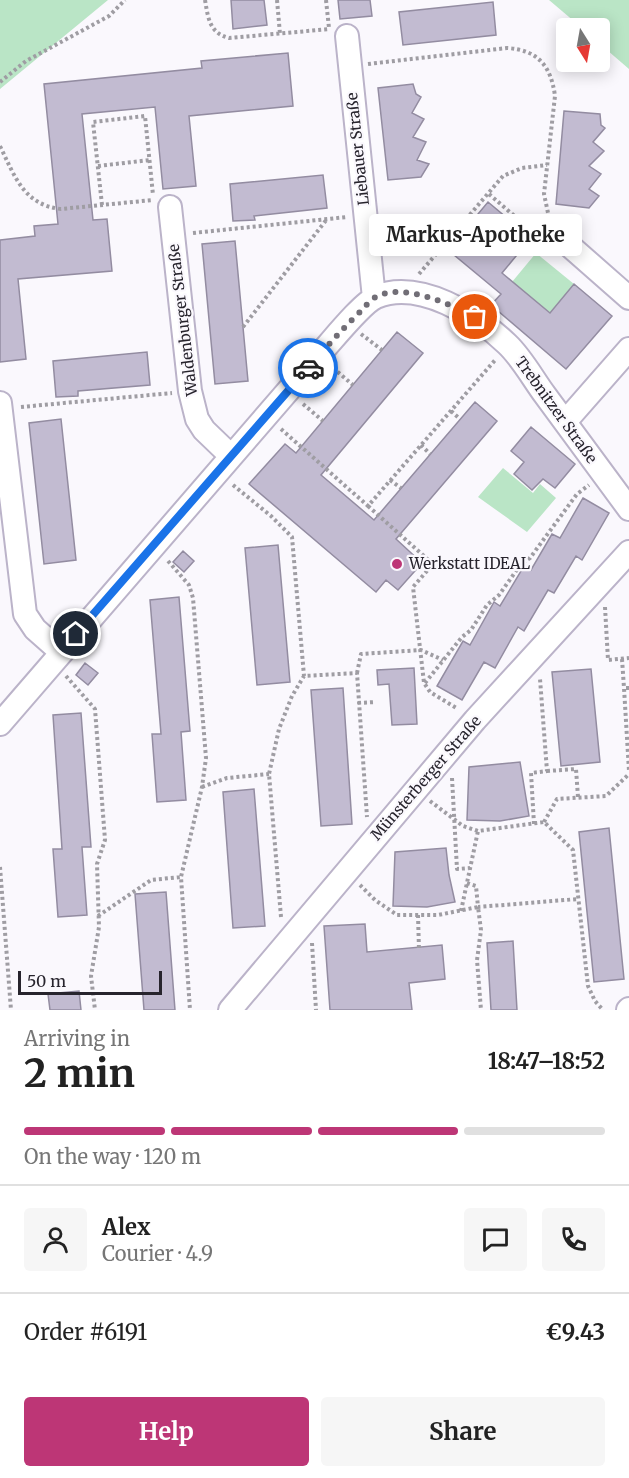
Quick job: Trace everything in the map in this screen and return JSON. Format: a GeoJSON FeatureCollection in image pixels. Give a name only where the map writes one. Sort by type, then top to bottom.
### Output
{"type":"FeatureCollection","features":[{"type":"Feature","properties":{"kind":"street","name":"Liebauer Straße"},"geometry":{"type":"LineString","coordinates":[[338,33],[350,66],[374,298]]}},
{"type":"Feature","properties":{"kind":"street","name":"Waldenburger Straße"},"geometry":{"type":"LineString","coordinates":[[162,203],[173,235],[190,392],[197,419],[224,464]]}},
{"type":"Feature","properties":{"kind":"street"},"geometry":{"type":"LineString","coordinates":[[571,248],[629,298]]}},
{"type":"Feature","properties":{"kind":"street","name":"Trebnitzer Straße"},"geometry":{"type":"LineString","coordinates":[[374,298],[403,292],[450,304],[475,317],[509,345],[629,509]]}},
{"type":"Feature","properties":{"kind":"street"},"geometry":{"type":"LineString","coordinates":[[0,724],[347,323],[374,298]]}},
{"type":"Feature","properties":{"kind":"street"},"geometry":{"type":"LineString","coordinates":[[565,422],[629,349]]}},
{"type":"Feature","properties":{"kind":"street"},"geometry":{"type":"LineString","coordinates":[[0,403],[25,614],[57,657]]}},
{"type":"Feature","properties":{"kind":"street","name":"Münsterberger Straße"},"geometry":{"type":"LineString","coordinates":[[230,1010],[475,720],[629,552]]}},
{"type":"Feature","properties":{"kind":"path"},"geometry":{"type":"LineString","coordinates":[[0,82],[26,61],[109,16],[125,0]]}},
{"type":"Feature","properties":{"kind":"path"},"geometry":{"type":"LineString","coordinates":[[205,0],[209,23],[221,36],[229,38],[338,33],[326,0]]}},
{"type":"Feature","properties":{"kind":"path"},"geometry":{"type":"LineString","coordinates":[[277,0],[280,34]]}},
{"type":"Feature","properties":{"kind":"path"},"geometry":{"type":"LineString","coordinates":[[350,66],[507,48],[520,49],[535,55],[546,67],[554,88],[544,194],[551,227],[571,248]]}},
{"type":"Feature","properties":{"kind":"path"},"geometry":{"type":"LineString","coordinates":[[0,146],[26,194],[36,203],[48,208],[162,203],[150,160],[145,116],[93,122],[102,205]]}},
{"type":"Feature","properties":{"kind":"path"},"geometry":{"type":"LineString","coordinates":[[98,166],[150,160]]}},
{"type":"Feature","properties":{"kind":"path"},"geometry":{"type":"LineString","coordinates":[[403,292],[503,176],[522,168],[547,165]]}},
{"type":"Feature","properties":{"kind":"path"},"geometry":{"type":"LineString","coordinates":[[489,194],[541,238]]}},
{"type":"Feature","properties":{"kind":"path"},"geometry":{"type":"LineString","coordinates":[[173,235],[365,215]]}},
{"type":"Feature","properties":{"kind":"path"},"geometry":{"type":"LineString","coordinates":[[243,327],[327,219]]}},
{"type":"Feature","properties":{"kind":"path"},"geometry":{"type":"LineString","coordinates":[[368,506],[509,345]]}},
{"type":"Feature","properties":{"kind":"path"},"geometry":{"type":"LineString","coordinates":[[319,355],[353,385]]}},
{"type":"Feature","properties":{"kind":"path"},"geometry":{"type":"LineString","coordinates":[[288,391],[323,421]]}},
{"type":"Feature","properties":{"kind":"path"},"geometry":{"type":"LineString","coordinates":[[1,409],[190,392]]}},
{"type":"Feature","properties":{"kind":"path"},"geometry":{"type":"LineString","coordinates":[[451,411],[460,419]]}},
{"type":"Feature","properties":{"kind":"path"},"geometry":{"type":"LineString","coordinates":[[266,416],[433,564],[413,587],[424,683],[430,692],[475,720]]}},
{"type":"Feature","properties":{"kind":"path"},"geometry":{"type":"LineString","coordinates":[[421,445],[430,454]]}},
{"type":"Feature","properties":{"kind":"path"},"geometry":{"type":"LineString","coordinates":[[224,464],[292,537],[304,676],[292,696],[279,729],[269,774],[284,948]]}},
{"type":"Feature","properties":{"kind":"path"},"geometry":{"type":"LineString","coordinates":[[424,683],[462,637],[471,630],[487,604],[499,595],[521,564],[530,558],[577,494],[603,473]]}},
{"type":"Feature","properties":{"kind":"path"},"geometry":{"type":"LineString","coordinates":[[390,480],[401,488]]}},
{"type":"Feature","properties":{"kind":"path"},"geometry":{"type":"LineString","coordinates":[[153,545],[189,585],[193,598],[206,758],[202,787],[181,877],[190,1010]]}},
{"type":"Feature","properties":{"kind":"path"},"geometry":{"type":"LineString","coordinates":[[604,579],[608,660],[629,658]]}},
{"type":"Feature","properties":{"kind":"path"},"geometry":{"type":"LineString","coordinates":[[370,844],[358,703],[357,673],[361,654],[421,650],[443,660]]}},
{"type":"Feature","properties":{"kind":"path"},"geometry":{"type":"LineString","coordinates":[[537,655],[547,771]]}},
{"type":"Feature","properties":{"kind":"path"},"geometry":{"type":"LineString","coordinates":[[57,657],[95,709],[105,840],[97,864],[99,927],[91,976],[94,1010]]}},
{"type":"Feature","properties":{"kind":"path"},"geometry":{"type":"LineString","coordinates":[[544,822],[556,799],[606,796],[629,772],[627,688],[622,659]]}},
{"type":"Feature","properties":{"kind":"path"},"geometry":{"type":"LineString","coordinates":[[304,676],[357,673]]}},
{"type":"Feature","properties":{"kind":"path"},"geometry":{"type":"LineString","coordinates":[[358,703],[376,702]]}},
{"type":"Feature","properties":{"kind":"path"},"geometry":{"type":"LineString","coordinates":[[450,750],[457,869],[470,868]]}},
{"type":"Feature","properties":{"kind":"path"},"geometry":{"type":"LineString","coordinates":[[534,824],[531,773],[576,769],[578,797]]}},
{"type":"Feature","properties":{"kind":"path"},"geometry":{"type":"LineString","coordinates":[[202,787],[227,778],[269,774]]}},
{"type":"Feature","properties":{"kind":"path"},"geometry":{"type":"LineString","coordinates":[[416,790],[463,826],[478,831],[544,822]]}},
{"type":"Feature","properties":{"kind":"path"},"geometry":{"type":"LineString","coordinates":[[544,822],[573,850],[588,986],[595,1001],[603,1010]]}},
{"type":"Feature","properties":{"kind":"path"},"geometry":{"type":"LineString","coordinates":[[461,911],[478,831]]}},
{"type":"Feature","properties":{"kind":"path"},"geometry":{"type":"LineString","coordinates":[[0,867],[11,1010]]}},
{"type":"Feature","properties":{"kind":"path"},"geometry":{"type":"LineString","coordinates":[[346,873],[375,900],[397,915],[438,915],[478,907],[578,899]]}},
{"type":"Feature","properties":{"kind":"path"},"geometry":{"type":"LineString","coordinates":[[98,916],[151,879],[181,877]]}},
{"type":"Feature","properties":{"kind":"path"},"geometry":{"type":"LineString","coordinates":[[467,883],[476,886],[481,930],[477,960],[481,1010]]}},
{"type":"Feature","properties":{"kind":"path"},"geometry":{"type":"LineString","coordinates":[[418,915],[419,950]]}},
{"type":"Feature","properties":{"kind":"path"},"geometry":{"type":"LineString","coordinates":[[311,916],[316,1010]]}},
{"type":"Feature","properties":{"kind":"green space"},"geometry":{"type":"Polygon","coordinates":[[[0,0],[108,0],[0,89],[0,0]]]}},
{"type":"Feature","properties":{"kind":"green space"},"geometry":{"type":"Polygon","coordinates":[[[549,0],[629,0],[629,69],[610,53],[610,18],[570,18],[549,0]]]}},
{"type":"Feature","properties":{"kind":"green space"},"geometry":{"type":"Polygon","coordinates":[[[536,253],[574,284],[550,313],[512,282],[536,253]]]}},
{"type":"Feature","properties":{"kind":"green space"},"geometry":{"type":"Polygon","coordinates":[[[503,468],[533,493],[540,484],[556,498],[527,532],[478,497],[503,468]]]}},
{"type":"Feature","properties":{"kind":"building"},"geometry":{"type":"Polygon","coordinates":[[[231,0],[264,0],[267,25],[233,29],[231,0]]]}},
{"type":"Feature","properties":{"kind":"building"},"geometry":{"type":"Polygon","coordinates":[[[338,0],[370,0],[372,16],[340,19],[338,0]]]}},
{"type":"Feature","properties":{"kind":"building"},"geometry":{"type":"Polygon","coordinates":[[[493,2],[496,35],[403,45],[399,12],[493,2]]]}},
{"type":"Feature","properties":{"kind":"building"},"geometry":{"type":"Polygon","coordinates":[[[288,53],[293,106],[189,116],[196,186],[163,189],[155,107],[82,114],[93,220],[107,219],[112,271],[18,279],[26,359],[0,362],[0,240],[35,236],[34,226],[58,224],[44,84],[202,68],[201,61],[288,53]]]}},
{"type":"Feature","properties":{"kind":"building"},"geometry":{"type":"Polygon","coordinates":[[[413,84],[416,94],[421,97],[412,113],[424,119],[413,137],[426,142],[417,160],[429,164],[421,177],[388,180],[378,88],[413,84]]]}},
{"type":"Feature","properties":{"kind":"building"},"geometry":{"type":"Polygon","coordinates":[[[564,111],[600,114],[601,125],[605,128],[593,142],[604,151],[589,166],[601,174],[589,189],[599,196],[589,208],[556,204],[564,111]]]}},
{"type":"Feature","properties":{"kind":"building"},"geometry":{"type":"Polygon","coordinates":[[[323,175],[327,208],[254,216],[255,220],[233,221],[230,184],[323,175]]]}},
{"type":"Feature","properties":{"kind":"building"},"geometry":{"type":"Polygon","coordinates":[[[488,202],[531,238],[502,273],[550,313],[574,284],[612,316],[566,369],[491,305],[501,294],[448,250],[488,202]]]}},
{"type":"Feature","properties":{"kind":"building"},"geometry":{"type":"Polygon","coordinates":[[[235,241],[248,381],[215,384],[202,244],[235,241]]]}},
{"type":"Feature","properties":{"kind":"building"},"geometry":{"type":"Polygon","coordinates":[[[397,332],[423,353],[321,475],[374,520],[475,402],[497,421],[396,539],[422,563],[398,590],[386,580],[376,592],[249,484],[285,444],[296,453],[397,332]]]}},
{"type":"Feature","properties":{"kind":"building"},"geometry":{"type":"Polygon","coordinates":[[[147,352],[150,385],[78,391],[78,396],[56,397],[53,361],[147,352]]]}},
{"type":"Feature","properties":{"kind":"building"},"geometry":{"type":"Polygon","coordinates":[[[61,419],[76,560],[44,564],[29,423],[61,419]]]}},
{"type":"Feature","properties":{"kind":"building"},"geometry":{"type":"Polygon","coordinates":[[[531,427],[575,464],[555,488],[543,479],[532,490],[514,474],[524,462],[511,451],[531,427]]]}},
{"type":"Feature","properties":{"kind":"building"},"geometry":{"type":"Polygon","coordinates":[[[583,498],[609,513],[582,560],[576,556],[554,593],[548,590],[524,631],[518,627],[495,668],[484,662],[462,700],[437,686],[463,641],[470,645],[494,602],[500,606],[524,566],[531,570],[552,534],[560,538],[583,498]]]}},
{"type":"Feature","properties":{"kind":"building"},"geometry":{"type":"Polygon","coordinates":[[[278,545],[290,682],[257,685],[245,548],[278,545]]]}},
{"type":"Feature","properties":{"kind":"building"},"geometry":{"type":"Polygon","coordinates":[[[183,551],[194,561],[184,572],[173,562],[183,551]]]}},
{"type":"Feature","properties":{"kind":"building"},"geometry":{"type":"Polygon","coordinates":[[[179,597],[190,731],[181,732],[186,800],[157,802],[152,734],[161,734],[150,600],[179,597]]]}},
{"type":"Feature","properties":{"kind":"building"},"geometry":{"type":"Polygon","coordinates":[[[85,663],[98,673],[88,685],[76,675],[85,663]]]}},
{"type":"Feature","properties":{"kind":"building"},"geometry":{"type":"Polygon","coordinates":[[[414,668],[417,724],[392,725],[389,684],[378,685],[377,670],[414,668]]]}},
{"type":"Feature","properties":{"kind":"building"},"geometry":{"type":"Polygon","coordinates":[[[591,669],[600,762],[561,766],[552,672],[591,669]]]}},
{"type":"Feature","properties":{"kind":"building"},"geometry":{"type":"Polygon","coordinates":[[[343,688],[352,824],[321,826],[311,690],[343,688]]]}},
{"type":"Feature","properties":{"kind":"building"},"geometry":{"type":"Polygon","coordinates":[[[81,713],[91,847],[82,847],[87,915],[58,917],[53,849],[62,849],[53,715],[81,713]]]}},
{"type":"Feature","properties":{"kind":"building"},"geometry":{"type":"Polygon","coordinates":[[[520,762],[529,816],[500,821],[467,820],[469,767],[520,762]]]}},
{"type":"Feature","properties":{"kind":"building"},"geometry":{"type":"Polygon","coordinates":[[[254,789],[265,926],[233,928],[223,792],[254,789]]]}},
{"type":"Feature","properties":{"kind":"building"},"geometry":{"type":"Polygon","coordinates":[[[609,828],[624,979],[594,982],[579,832],[609,828]]]}},
{"type":"Feature","properties":{"kind":"building"},"geometry":{"type":"Polygon","coordinates":[[[446,848],[455,902],[427,907],[393,906],[395,852],[446,848]]]}},
{"type":"Feature","properties":{"kind":"building"},"geometry":{"type":"Polygon","coordinates":[[[166,892],[175,1010],[144,1010],[135,894],[166,892]]]}},
{"type":"Feature","properties":{"kind":"building"},"geometry":{"type":"Polygon","coordinates":[[[365,924],[367,952],[442,945],[445,979],[409,983],[412,1010],[330,1010],[324,926],[365,924]]]}},
{"type":"Feature","properties":{"kind":"building"},"geometry":{"type":"Polygon","coordinates":[[[513,941],[517,1010],[491,1010],[487,943],[513,941]]]}},
{"type":"Feature","properties":{"kind":"building"},"geometry":{"type":"Polygon","coordinates":[[[79,991],[81,1010],[50,1010],[48,994],[79,991]]]}},
{"type":"Feature","properties":{"kind":"way so far"},"geometry":{"type":"LineString","coordinates":[[308,368],[347,323],[374,298],[390,293],[403,292],[424,296],[450,304],[475,317]]}},
{"type":"Feature","properties":{"kind":"place","name":"Markus-Apotheke"},"geometry":{"type":"Point","coordinates":[475,317]}},
{"type":"Feature","properties":{"kind":"place","name":"Werkstatt IDEAL"},"geometry":{"type":"Point","coordinates":[397,564]}},
{"type":"Feature","properties":{"kind":"route"},"geometry":{"type":"LineString","coordinates":[[76,634],[308,368]]}}]}
